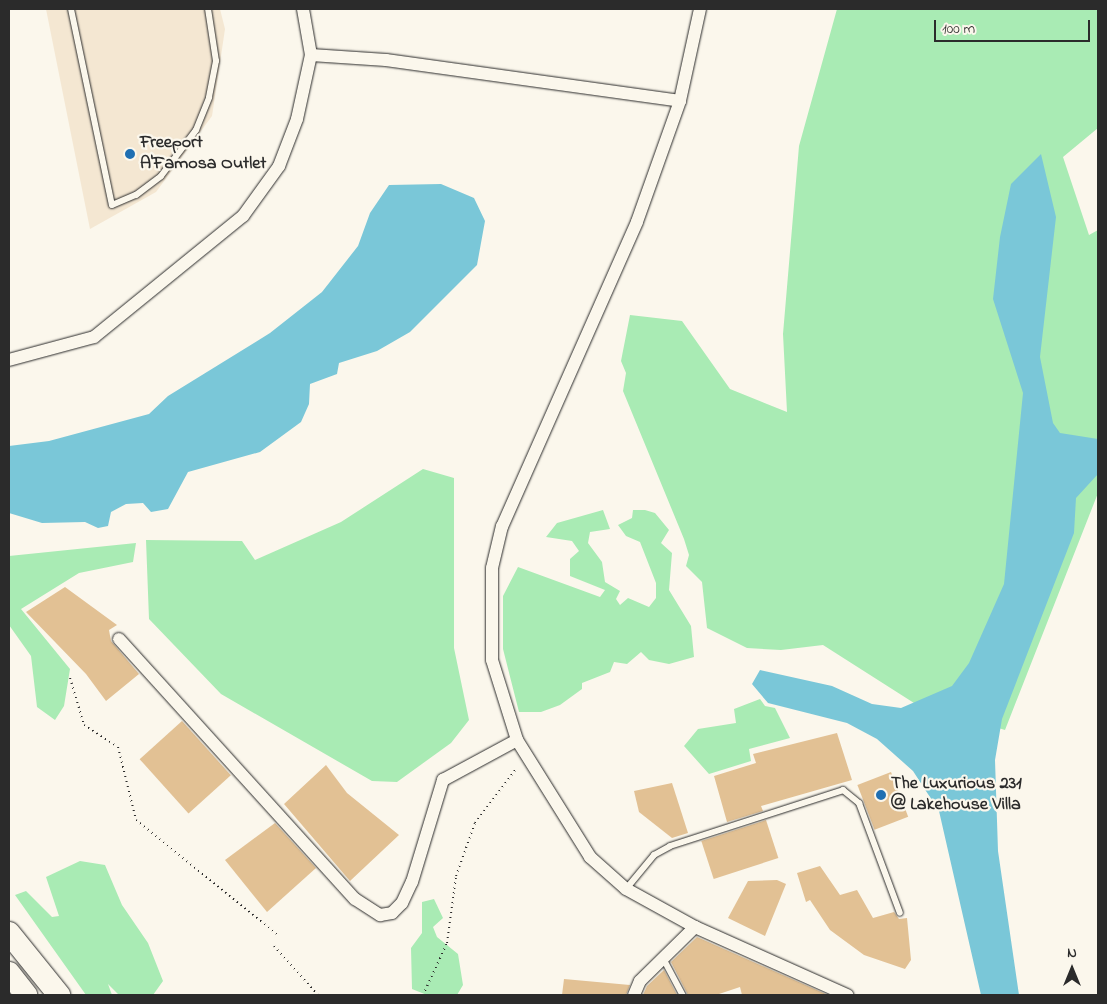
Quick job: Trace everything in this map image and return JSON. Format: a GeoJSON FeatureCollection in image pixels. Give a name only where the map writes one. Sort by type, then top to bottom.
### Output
{"type":"FeatureCollection","features":[{"type":"Feature","properties":{"kind":"highway"},"geometry":{"type":"LineString","coordinates":[[9,933],[59,995]]}},
{"type":"Feature","properties":{"kind":"highway"},"geometry":{"type":"LineString","coordinates":[[9,973],[26,995]]}},
{"type":"Feature","properties":{"kind":"street"},"geometry":{"type":"LineString","coordinates":[[9,360],[94,337],[243,216],[279,166],[297,119],[311,55],[303,9]]}},
{"type":"Feature","properties":{"kind":"street"},"geometry":{"type":"LineString","coordinates":[[700,9],[680,101],[637,222],[502,526],[492,568],[492,660],[517,740],[590,857],[626,889],[695,927],[847,995]]}},
{"type":"Feature","properties":{"kind":"street"},"geometry":{"type":"LineString","coordinates":[[311,55],[386,60],[680,101]]}},
{"type":"Feature","properties":{"kind":"street"},"geometry":{"type":"LineString","coordinates":[[119,639],[355,899],[380,915],[392,913],[402,903],[412,882],[444,780],[517,740]]}},
{"type":"Feature","properties":{"kind":"street"},"geometry":{"type":"LineString","coordinates":[[634,995],[640,981],[664,960],[695,927]]}},
{"type":"Feature","properties":{"kind":"lane"},"geometry":{"type":"LineString","coordinates":[[71,9],[112,205],[136,195],[161,176],[196,130],[210,97],[216,61],[208,9]]}},
{"type":"Feature","properties":{"kind":"lane"},"geometry":{"type":"LineString","coordinates":[[626,889],[654,855],[670,846],[843,790],[859,803],[900,913]]}},
{"type":"Feature","properties":{"kind":"lane"},"geometry":{"type":"LineString","coordinates":[[664,960],[684,995]]}},
{"type":"Feature","properties":{"kind":"path"},"geometry":{"type":"LineString","coordinates":[[70,678],[84,725],[118,747],[136,820],[277,934]]}},
{"type":"Feature","properties":{"kind":"path"},"geometry":{"type":"LineString","coordinates":[[423,995],[447,943],[456,876],[475,823],[516,769]]}},
{"type":"Feature","properties":{"kind":"path"},"geometry":{"type":"LineString","coordinates":[[274,946],[318,995]]}},
{"type":"Feature","properties":{"kind":"shaded area","name":"Freeport A'Famosa Outlet"},"geometry":{"type":"Polygon","coordinates":[[[46,9],[220,9],[225,29],[212,116],[156,192],[90,229],[46,9]]]}},
{"type":"Feature","properties":{"kind":"green space"},"geometry":{"type":"Polygon","coordinates":[[[837,9],[1098,9],[1098,128],[1063,157],[1089,235],[1098,230],[1098,493],[1005,730],[914,703],[823,645],[781,650],[747,648],[707,628],[702,582],[686,566],[689,555],[684,539],[623,391],[626,373],[621,361],[630,315],[682,321],[730,389],[787,412],[783,334],[799,146],[837,9]]]}},
{"type":"Feature","properties":{"kind":"green space"},"geometry":{"type":"Polygon","coordinates":[[[423,469],[454,478],[454,648],[469,720],[451,743],[397,782],[372,781],[221,694],[149,619],[146,540],[242,541],[255,560],[341,522],[423,469]]]}},
{"type":"Feature","properties":{"kind":"green space"},"geometry":{"type":"Polygon","coordinates":[[[603,510],[610,529],[590,532],[588,543],[602,562],[605,582],[620,591],[616,599],[620,605],[628,598],[649,607],[656,598],[656,583],[640,542],[626,536],[618,525],[632,518],[633,510],[645,510],[655,513],[669,530],[661,543],[672,553],[669,590],[691,626],[694,657],[669,664],[649,660],[641,652],[627,664],[614,662],[610,672],[582,683],[582,689],[560,705],[541,712],[519,712],[503,649],[503,596],[518,567],[600,597],[605,590],[570,576],[570,559],[579,551],[572,541],[546,537],[557,523],[603,510]]]}},
{"type":"Feature","properties":{"kind":"green space"},"geometry":{"type":"Polygon","coordinates":[[[136,543],[133,562],[79,573],[21,609],[70,669],[64,706],[55,720],[37,707],[31,656],[9,625],[9,556],[136,543]]]}},
{"type":"Feature","properties":{"kind":"green space"},"geometry":{"type":"Polygon","coordinates":[[[760,699],[765,706],[775,708],[790,738],[749,749],[751,761],[709,774],[684,746],[698,729],[736,723],[734,709],[760,699]]]}},
{"type":"Feature","properties":{"kind":"green space"},"geometry":{"type":"Polygon","coordinates":[[[80,861],[105,865],[122,905],[148,943],[163,981],[153,995],[119,995],[108,984],[112,995],[86,995],[15,895],[26,891],[52,917],[59,916],[46,877],[80,861]]]}},
{"type":"Feature","properties":{"kind":"green space"},"geometry":{"type":"Polygon","coordinates":[[[434,899],[443,918],[433,927],[437,937],[458,954],[463,985],[457,995],[427,995],[412,989],[411,948],[422,933],[422,902],[434,899]]]}},
{"type":"Feature","properties":{"kind":"water"},"geometry":{"type":"Polygon","coordinates":[[[1041,154],[1056,217],[1040,357],[1053,423],[1060,433],[1098,439],[1098,474],[1076,498],[1074,533],[1002,719],[995,760],[998,851],[1019,995],[981,995],[939,811],[913,771],[877,739],[847,723],[768,703],[752,684],[760,670],[832,686],[872,704],[901,708],[952,686],[969,663],[1004,584],[1023,393],[993,299],[1000,237],[1011,184],[1041,154]]]}},
{"type":"Feature","properties":{"kind":"water"},"geometry":{"type":"Polygon","coordinates":[[[441,184],[474,198],[485,221],[477,265],[410,332],[377,351],[339,363],[337,374],[310,384],[309,404],[301,422],[260,452],[188,472],[168,509],[151,512],[143,503],[126,504],[111,512],[108,526],[98,528],[85,522],[42,523],[9,513],[9,446],[49,441],[149,414],[168,396],[270,333],[322,292],[358,246],[370,213],[389,185],[441,184]]]}},
{"type":"Feature","properties":{"kind":"building"},"geometry":{"type":"Polygon","coordinates":[[[65,587],[117,625],[109,630],[111,641],[139,674],[106,701],[86,674],[26,612],[65,587]]]}},
{"type":"Feature","properties":{"kind":"building"},"geometry":{"type":"Polygon","coordinates":[[[182,721],[231,775],[188,813],[140,759],[182,721]]]}},
{"type":"Feature","properties":{"kind":"building"},"geometry":{"type":"Polygon","coordinates":[[[837,733],[852,780],[761,806],[763,811],[727,822],[714,776],[756,763],[753,754],[837,733]]]}},
{"type":"Feature","properties":{"kind":"building"},"geometry":{"type":"Polygon","coordinates":[[[326,765],[347,793],[399,835],[350,881],[284,804],[326,765]]]}},
{"type":"Feature","properties":{"kind":"building","name":"The Luxurious 231 @ Lakehouse Villa"},"geometry":{"type":"Polygon","coordinates":[[[891,772],[908,817],[875,830],[857,785],[891,772]]]}},
{"type":"Feature","properties":{"kind":"building"},"geometry":{"type":"Polygon","coordinates":[[[672,783],[688,833],[672,838],[639,812],[634,791],[672,783]]]}},
{"type":"Feature","properties":{"kind":"building"},"geometry":{"type":"Polygon","coordinates":[[[766,820],[778,858],[714,879],[701,841],[766,820]]]}},
{"type":"Feature","properties":{"kind":"building"},"geometry":{"type":"Polygon","coordinates":[[[275,823],[316,868],[267,912],[225,860],[275,823]]]}},
{"type":"Feature","properties":{"kind":"building"},"geometry":{"type":"Polygon","coordinates":[[[820,866],[840,895],[857,890],[873,918],[894,912],[899,919],[907,918],[911,960],[905,969],[864,955],[830,930],[810,900],[806,902],[797,873],[820,866]]]}},
{"type":"Feature","properties":{"kind":"building"},"geometry":{"type":"Polygon","coordinates":[[[777,880],[786,884],[765,936],[728,918],[748,881],[777,880]]]}},
{"type":"Feature","properties":{"kind":"building"},"geometry":{"type":"Polygon","coordinates":[[[697,937],[828,995],[742,995],[740,987],[716,995],[688,995],[671,962],[697,937]]]}},
{"type":"Feature","properties":{"kind":"building"},"geometry":{"type":"Polygon","coordinates":[[[664,970],[677,995],[643,995],[647,986],[664,970]]]}},
{"type":"Feature","properties":{"kind":"building"},"geometry":{"type":"Polygon","coordinates":[[[564,979],[630,985],[626,995],[562,995],[564,979]]]}},
{"type":"Feature","properties":{"kind":"place","name":"Freeport A'Famosa Outlet"},"geometry":{"type":"Point","coordinates":[130,154]}},
{"type":"Feature","properties":{"kind":"place","name":"The Luxurious 231 @ Lakehouse Villa"},"geometry":{"type":"Point","coordinates":[881,795]}}]}
